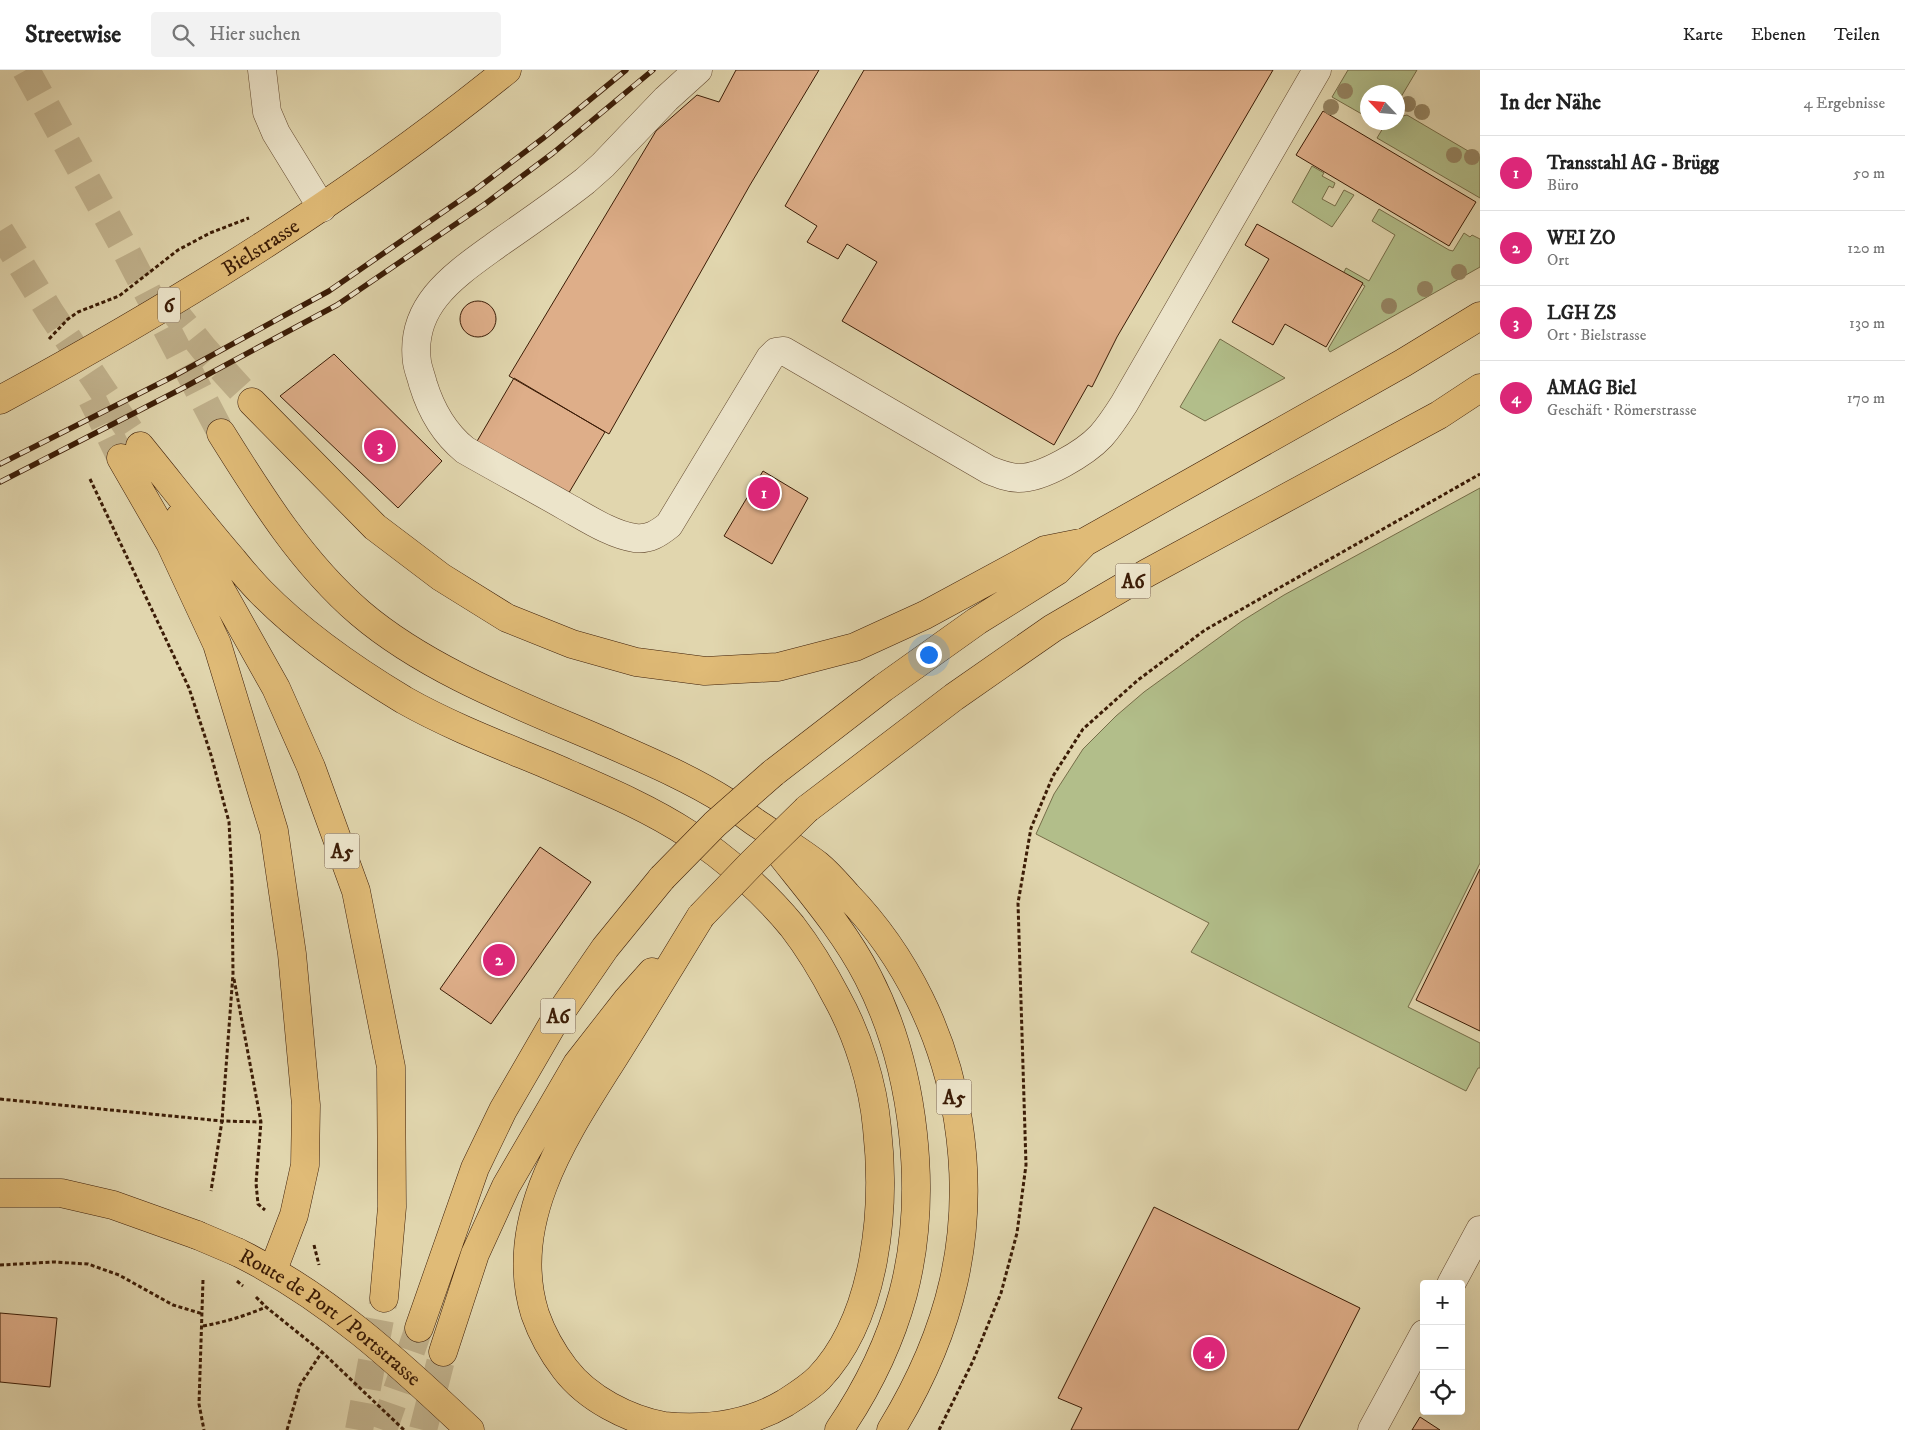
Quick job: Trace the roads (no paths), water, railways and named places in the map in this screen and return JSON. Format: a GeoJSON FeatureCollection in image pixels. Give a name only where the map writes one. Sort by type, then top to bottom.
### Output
{"type":"FeatureCollection","features":[{"type":"Feature","properties":{"kind":"main road","name":"Bielstrasse"},"geometry":{"type":"LineString","coordinates":[[0,400],[174,302],[322,208],[431,130],[507,70]]}},
{"type":"Feature","properties":{"kind":"main road","name":"A6"},"geometry":{"type":"LineString","coordinates":[[419,1328],[474,1168],[502,1110],[554,1022],[606,948],[662,878],[715,824],[773,773],[884,688],[977,621],[1057,570],[1084,542],[1403,363],[1480,316]]}},
{"type":"Feature","properties":{"kind":"main road","name":"A6"},"geometry":{"type":"LineString","coordinates":[[443,1352],[475,1254],[506,1186],[577,1064],[627,1000],[701,916],[807,809],[954,697],[1054,628],[1147,573],[1439,415],[1480,388]]}},
{"type":"Feature","properties":{"kind":"main road"},"geometry":{"type":"LineString","coordinates":[[252,402],[375,527],[441,577],[507,618],[572,644],[636,662],[705,671],[778,667],[855,647],[925,615],[1045,550],[1084,542]]}},
{"type":"Feature","properties":{"kind":"main road","name":"A5"},"geometry":{"type":"LineString","coordinates":[[221,433],[283,527],[322,574],[360,613],[419,653],[476,686],[657,765],[729,803],[756,824],[820,866],[860,908],[892,949],[917,991],[944,1060],[955,1101],[963,1152],[964,1197],[957,1269],[949,1303],[937,1339],[909,1399],[891,1430]]}},
{"type":"Feature","properties":{"kind":"main road"},"geometry":{"type":"LineString","coordinates":[[130,452],[206,529],[261,592],[303,629],[352,666],[408,702],[470,733],[644,808],[692,836],[771,902],[795,929],[836,996],[858,1049],[870,1088],[877,1125],[880,1173],[878,1226],[869,1276],[860,1311],[847,1338],[833,1360],[818,1379],[797,1396],[773,1410],[750,1420],[728,1426],[684,1430],[652,1424],[627,1415],[596,1398],[569,1375],[549,1346],[538,1323],[532,1303],[528,1255],[532,1221],[542,1188],[563,1142],[701,916]]}},
{"type":"Feature","properties":{"kind":"main road"},"geometry":{"type":"LineString","coordinates":[[130,452],[217,644],[274,831],[292,954],[306,1105],[305,1165],[294,1215],[273,1270]]}},
{"type":"Feature","properties":{"kind":"main road","name":"A5"},"geometry":{"type":"LineString","coordinates":[[130,452],[276,688],[311,767],[356,891],[392,1066],[392,1207],[384,1298]]}},
{"type":"Feature","properties":{"kind":"main road","name":"A5"},"geometry":{"type":"LineString","coordinates":[[756,824],[829,917],[868,978],[885,1016],[901,1065],[912,1123],[916,1174],[914,1224],[909,1266],[903,1294],[894,1322],[871,1378],[839,1430]]}},
{"type":"Feature","properties":{"kind":"main road","name":"Route de Port / Portstrasse"},"geometry":{"type":"LineString","coordinates":[[0,1193],[61,1193],[113,1205],[158,1220],[237,1252],[273,1270],[328,1306],[402,1366],[470,1430]]}},
{"type":"Feature","properties":{"kind":"street"},"geometry":{"type":"LineString","coordinates":[[262,70],[267,112],[276,134],[322,208]]}},
{"type":"Feature","properties":{"kind":"street"},"geometry":{"type":"LineString","coordinates":[[698,70],[666,98],[603,165],[585,181],[447,282],[425,313],[420,326],[417,346],[417,362],[425,391],[439,422],[453,440],[465,450],[591,520],[622,535],[636,538],[648,538],[658,534],[669,525],[770,358],[776,352],[784,351],[989,470],[1004,476],[1018,478],[1044,472],[1087,447],[1100,437],[1124,404],[1317,70]]}},
{"type":"Feature","properties":{"kind":"street"},"geometry":{"type":"LineString","coordinates":[[1453,1280],[1480,1230]]}},
{"type":"Feature","properties":{"kind":"street"},"geometry":{"type":"LineString","coordinates":[[1372,1430],[1420,1341]]}},
{"type":"Feature","properties":{"kind":"tunnel"},"geometry":{"type":"LineString","coordinates":[[26,70],[126,251],[221,433]]}},
{"type":"Feature","properties":{"kind":"tunnel"},"geometry":{"type":"LineString","coordinates":[[0,231],[50,312],[140,446]]}},
{"type":"Feature","properties":{"kind":"tunnel"},"geometry":{"type":"LineString","coordinates":[[168,304],[204,349],[252,402]]}},
{"type":"Feature","properties":{"kind":"tunnel"},"geometry":{"type":"LineString","coordinates":[[92,399],[121,458]]}},
{"type":"Feature","properties":{"kind":"tunnel"},"geometry":{"type":"LineString","coordinates":[[359,1430],[384,1298]]}},
{"type":"Feature","properties":{"kind":"tunnel"},"geometry":{"type":"LineString","coordinates":[[383,1430],[419,1328]]}},
{"type":"Feature","properties":{"kind":"tunnel"},"geometry":{"type":"LineString","coordinates":[[423,1430],[443,1352]]}},
{"type":"Feature","properties":{"kind":"railway"},"geometry":{"type":"LineString","coordinates":[[0,464],[174,376],[329,291],[475,190],[542,139],[626,70]]}},
{"type":"Feature","properties":{"kind":"railway"},"geometry":{"type":"LineString","coordinates":[[0,482],[181,389],[337,305],[485,204],[553,153],[653,70]]}},
{"type":"Feature","properties":{"kind":"place","name":"LGH ZS"},"geometry":{"type":"Point","coordinates":[380,446]}},
{"type":"Feature","properties":{"kind":"place","name":"Transstahl AG - Brügg"},"geometry":{"type":"Point","coordinates":[764,493]}},
{"type":"Feature","properties":{"kind":"place","name":"WEI ZO"},"geometry":{"type":"Point","coordinates":[499,960]}},
{"type":"Feature","properties":{"kind":"place","name":"AMAG Biel"},"geometry":{"type":"Point","coordinates":[1209,1353]}}]}
